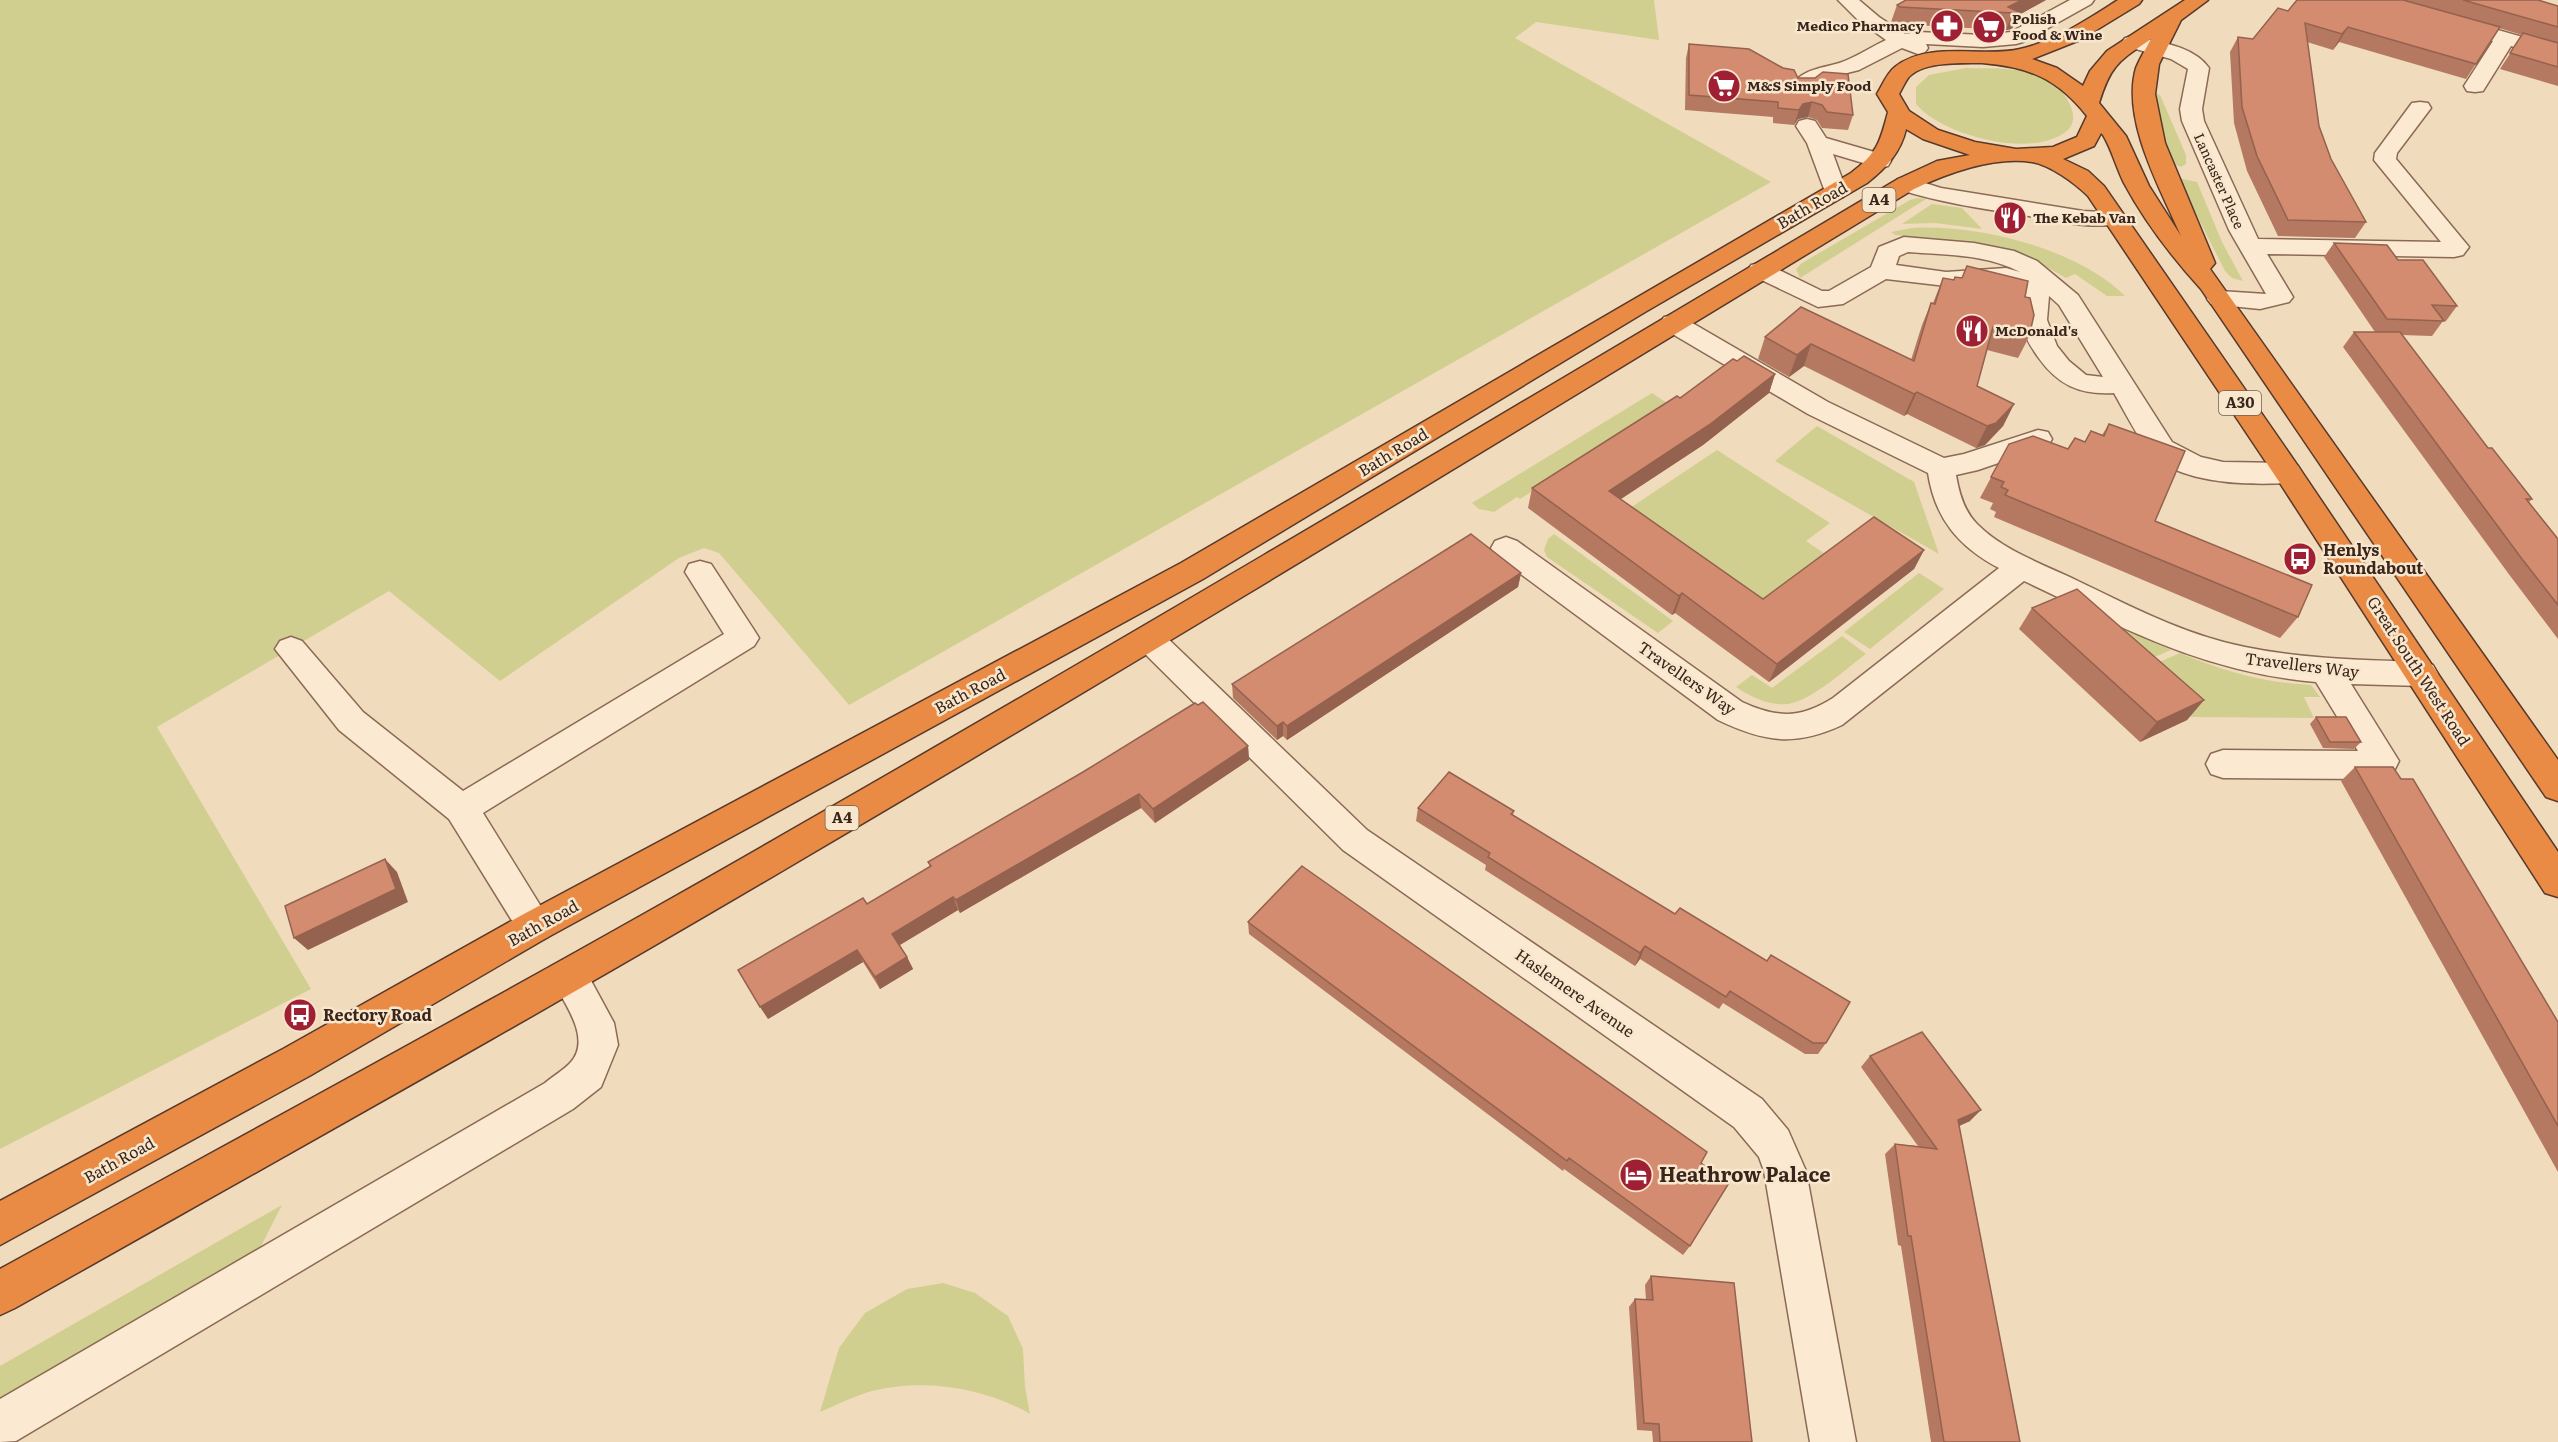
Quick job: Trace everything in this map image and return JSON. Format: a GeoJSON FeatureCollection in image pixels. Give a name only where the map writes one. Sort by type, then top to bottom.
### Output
{"type":"FeatureCollection","features":[{"type":"Feature","properties":{"kind":"highway"},"geometry":{"type":"LineString","coordinates":[[2003,59],[2028,55],[2059,44],[2132,0]]}},
{"type":"Feature","properties":{"kind":"highway"},"geometry":{"type":"LineString","coordinates":[[2094,109],[2072,84],[2052,73],[2029,64],[2003,59],[1949,58],[1925,61],[1905,69],[1896,76],[1889,91],[1889,97],[1898,113],[1917,129],[1936,138],[1965,148],[2007,155],[2064,152],[2082,144],[2097,129],[2094,81],[2103,65],[2132,42],[2198,0]]}},
{"type":"Feature","properties":{"kind":"highway"},"geometry":{"type":"LineString","coordinates":[[2172,18],[2148,64],[2145,85],[2151,134],[2197,241],[2215,291]]}},
{"type":"Feature","properties":{"kind":"highway","name":"A30"},"geometry":{"type":"LineString","coordinates":[[2094,109],[2114,135],[2130,171],[2155,216],[2215,291],[2558,787]]}},
{"type":"Feature","properties":{"kind":"highway","name":"Bath Road"},"geometry":{"type":"LineString","coordinates":[[0,1224],[276,1074],[536,926],[1192,571],[1636,307],[1859,178],[1880,161],[1889,150],[1896,132],[1898,113]]}},
{"type":"Feature","properties":{"kind":"highway","name":"Bath Road"},"geometry":{"type":"LineString","coordinates":[[0,1293],[569,976],[1149,639],[1906,184],[1945,166],[2007,155]]}},
{"type":"Feature","properties":{"kind":"highway","name":"Great South West Road"},"geometry":{"type":"LineString","coordinates":[[2037,155],[2088,182],[2288,473],[2558,882]]}},
{"type":"Feature","properties":{"kind":"street"},"geometry":{"type":"LineString","coordinates":[[1802,86],[1820,73],[1852,66],[1876,52],[1910,39],[1983,41],[2016,38],[2084,0]]}},
{"type":"Feature","properties":{"kind":"street"},"geometry":{"type":"LineString","coordinates":[[2370,0],[2558,53]]}},
{"type":"Feature","properties":{"kind":"street"},"geometry":{"type":"LineString","coordinates":[[1855,7],[1910,39],[1949,58]]}},
{"type":"Feature","properties":{"kind":"street"},"geometry":{"type":"LineString","coordinates":[[1855,7],[1868,58],[1889,91]]}},
{"type":"Feature","properties":{"kind":"street"},"geometry":{"type":"LineString","coordinates":[[2475,86],[2505,39]]}},
{"type":"Feature","properties":{"kind":"street","name":"Lancaster Place"},"geometry":{"type":"LineString","coordinates":[[2132,42],[2192,60],[2199,68],[2191,110],[2193,121],[2217,179],[2250,246],[2280,294],[2280,298],[2262,301],[2215,291]]}},
{"type":"Feature","properties":{"kind":"street"},"geometry":{"type":"LineString","coordinates":[[2250,246],[2454,250],[2457,247],[2453,241],[2385,160],[2386,153],[2420,108]]}},
{"type":"Feature","properties":{"kind":"street"},"geometry":{"type":"LineString","coordinates":[[1835,192],[1812,135],[1880,161]]}},
{"type":"Feature","properties":{"kind":"street"},"geometry":{"type":"LineString","coordinates":[[1906,184],[1937,194],[2083,218],[2113,218]]}},
{"type":"Feature","properties":{"kind":"street"},"geometry":{"type":"LineString","coordinates":[[1882,272],[1888,252],[1904,244],[1974,250],[2017,261],[2037,273],[2069,300],[2159,445],[2168,453],[2225,473],[2256,475],[2288,473]]}},
{"type":"Feature","properties":{"kind":"street"},"geometry":{"type":"LineString","coordinates":[[1760,270],[1818,299],[1826,300],[1834,299],[1882,272],[1909,273],[1946,279],[2006,275],[2026,283],[2037,292],[2034,321],[2037,336],[2051,356],[2079,382],[2122,384]]}},
{"type":"Feature","properties":{"kind":"street"},"geometry":{"type":"LineString","coordinates":[[1673,323],[1818,408],[1941,468],[1968,463],[2038,439]]}},
{"type":"Feature","properties":{"kind":"street","name":"Travellers Way"},"geometry":{"type":"LineString","coordinates":[[1941,468],[1943,493],[1953,513],[1964,528],[1987,549],[2021,567],[2188,643],[2237,657],[2326,671],[2422,675]]}},
{"type":"Feature","properties":{"kind":"street","name":"Travellers Way"},"geometry":{"type":"LineString","coordinates":[[1506,548],[1730,711],[1764,725],[1780,727],[1811,726],[1829,718],[2021,567]]}},
{"type":"Feature","properties":{"kind":"street"},"geometry":{"type":"LineString","coordinates":[[461,809],[743,638],[700,572]]}},
{"type":"Feature","properties":{"kind":"street","name":"Haslemere Avenue"},"geometry":{"type":"LineString","coordinates":[[1149,639],[1355,840],[1749,1113],[1774,1144],[1785,1171],[1833,1442]]}},
{"type":"Feature","properties":{"kind":"street"},"geometry":{"type":"LineString","coordinates":[[291,649],[351,721],[461,809],[536,926]]}},
{"type":"Feature","properties":{"kind":"street"},"geometry":{"type":"LineString","coordinates":[[2223,764],[2376,765],[2382,761],[2326,671]]}},
{"type":"Feature","properties":{"kind":"street"},"geometry":{"type":"LineString","coordinates":[[2,1430],[560,1096],[587,1074],[598,1045],[595,1023],[569,976]]}},
{"type":"Feature","properties":{"kind":"shaded area"},"geometry":{"type":"Polygon","coordinates":[[[0,0],[1654,0],[1659,40],[1536,22],[1515,38],[1771,182],[849,705],[719,553],[704,548],[679,558],[500,681],[389,591],[157,727],[311,989],[0,1149],[0,0]]]}},
{"type":"Feature","properties":{"kind":"shaded area"},"geometry":{"type":"Polygon","coordinates":[[[1966,68],[2011,69],[2052,82],[2062,92],[2071,108],[2072,124],[2068,130],[2053,139],[2034,143],[2012,143],[1989,140],[1946,126],[1929,116],[1916,104],[1916,87],[1929,75],[1966,68]]]}},
{"type":"Feature","properties":{"kind":"shaded area"},"geometry":{"type":"Polygon","coordinates":[[[2154,92],[2160,95],[2186,155],[2186,164],[2181,167],[2172,164],[2162,135],[2154,92]]]}},
{"type":"Feature","properties":{"kind":"shaded area"},"geometry":{"type":"Polygon","coordinates":[[[2178,178],[2197,182],[2222,242],[2243,281],[2232,278],[2225,271],[2178,178]]]}},
{"type":"Feature","properties":{"kind":"shaded area"},"geometry":{"type":"Polygon","coordinates":[[[1926,199],[1800,278],[1796,269],[1802,263],[1910,200],[1926,199]]]}},
{"type":"Feature","properties":{"kind":"shaded area"},"geometry":{"type":"Polygon","coordinates":[[[1932,204],[1962,208],[1982,229],[1935,223],[1902,224],[1932,204]]]}},
{"type":"Feature","properties":{"kind":"shaded area"},"geometry":{"type":"Polygon","coordinates":[[[1912,228],[1966,230],[2025,242],[2081,265],[2105,279],[2125,296],[2107,296],[2075,274],[2066,278],[2026,255],[1979,244],[1895,235],[1891,232],[1912,228]]]}},
{"type":"Feature","properties":{"kind":"shaded area"},"geometry":{"type":"Polygon","coordinates":[[[1652,393],[1670,405],[1520,499],[1517,497],[1494,512],[1479,509],[1472,503],[1652,393]]]}},
{"type":"Feature","properties":{"kind":"shaded area"},"geometry":{"type":"Polygon","coordinates":[[[1817,426],[1914,482],[1939,554],[1775,461],[1817,426]]]}},
{"type":"Feature","properties":{"kind":"shaded area"},"geometry":{"type":"Polygon","coordinates":[[[1717,450],[1830,523],[1806,541],[1825,554],[1712,638],[1624,512],[1717,450]]]}},
{"type":"Feature","properties":{"kind":"shaded area"},"geometry":{"type":"Polygon","coordinates":[[[1554,534],[1673,621],[1658,633],[1547,557],[1544,550],[1548,539],[1554,534]]]}},
{"type":"Feature","properties":{"kind":"shaded area"},"geometry":{"type":"Polygon","coordinates":[[[1919,573],[1944,589],[1870,649],[1844,632],[1919,573]]]}},
{"type":"Feature","properties":{"kind":"shaded area"},"geometry":{"type":"Polygon","coordinates":[[[2073,606],[2171,650],[2133,666],[2073,606]]]}},
{"type":"Feature","properties":{"kind":"shaded area"},"geometry":{"type":"Polygon","coordinates":[[[1842,636],[1866,654],[1828,683],[1797,702],[1774,704],[1736,687],[1752,675],[1772,688],[1842,636]]]}},
{"type":"Feature","properties":{"kind":"shaded area"},"geometry":{"type":"Polygon","coordinates":[[[2180,653],[2244,675],[2311,685],[2320,697],[2304,697],[2314,718],[2191,717],[2141,670],[2180,653]]]}},
{"type":"Feature","properties":{"kind":"shaded area"},"geometry":{"type":"Polygon","coordinates":[[[282,1205],[260,1248],[0,1399],[0,1366],[282,1205]]]}},
{"type":"Feature","properties":{"kind":"shaded area"},"geometry":{"type":"Polygon","coordinates":[[[943,1283],[975,1293],[1008,1316],[1023,1349],[1025,1387],[1030,1414],[993,1397],[973,1391],[932,1385],[892,1387],[872,1391],[820,1412],[839,1348],[865,1313],[907,1289],[943,1283]]]}},
{"type":"Feature","properties":{"kind":"building"},"geometry":{"type":"Polygon","coordinates":[[[1906,0],[2022,0],[2008,7],[2019,12],[2013,13],[1897,5],[1906,0]]]}},
{"type":"Feature","properties":{"kind":"building"},"geometry":{"type":"Polygon","coordinates":[[[2297,0],[2403,0],[2500,27],[2476,64],[2348,27],[2342,34],[2305,23],[2319,126],[2331,159],[2366,222],[2288,220],[2257,156],[2242,107],[2238,37],[2253,39],[2278,8],[2288,11],[2297,0]]]}},
{"type":"Feature","properties":{"kind":"building"},"geometry":{"type":"Polygon","coordinates":[[[2463,0],[2538,0],[2558,6],[2558,27],[2463,0]]]}},
{"type":"Feature","properties":{"kind":"building"},"geometry":{"type":"Polygon","coordinates":[[[2523,33],[2558,43],[2558,67],[2510,53],[2523,33]]]}},
{"type":"Feature","properties":{"kind":"building"},"geometry":{"type":"Polygon","coordinates":[[[1689,44],[1749,49],[1783,68],[1794,70],[1798,78],[1815,78],[1823,72],[1848,74],[1853,115],[1827,112],[1822,105],[1812,102],[1803,104],[1799,110],[1778,108],[1778,102],[1689,95],[1689,44]]]}},
{"type":"Feature","properties":{"kind":"building"},"geometry":{"type":"Polygon","coordinates":[[[2334,243],[2387,245],[2398,260],[2423,260],[2457,306],[2432,305],[2444,321],[2387,319],[2334,243]]]}},
{"type":"Feature","properties":{"kind":"building"},"geometry":{"type":"Polygon","coordinates":[[[1967,266],[2028,281],[2025,297],[2030,298],[2034,315],[2029,337],[1993,327],[1977,386],[2014,404],[1996,423],[1987,426],[1917,392],[1914,394],[1811,344],[1797,355],[1765,337],[1801,307],[1914,361],[1931,303],[1935,304],[1943,278],[1954,280],[1955,277],[1962,278],[1967,266]]]}},
{"type":"Feature","properties":{"kind":"building"},"geometry":{"type":"Polygon","coordinates":[[[2354,332],[2400,332],[2488,448],[2492,448],[2532,499],[2526,499],[2558,539],[2558,605],[2522,559],[2354,332]]]}},
{"type":"Feature","properties":{"kind":"building"},"geometry":{"type":"Polygon","coordinates":[[[1744,356],[1775,374],[1709,425],[1609,491],[1763,599],[1874,517],[1924,550],[1777,664],[1682,593],[1679,596],[1532,488],[1677,396],[1680,398],[1733,359],[1737,361],[1744,356]]]}},
{"type":"Feature","properties":{"kind":"building"},"geometry":{"type":"Polygon","coordinates":[[[2109,424],[2185,451],[2155,521],[2312,585],[2298,617],[2005,495],[2008,490],[2001,487],[2004,482],[1991,477],[2009,444],[2033,436],[2068,449],[2075,438],[2085,442],[2091,431],[2104,436],[2109,424]]]}},
{"type":"Feature","properties":{"kind":"building"},"geometry":{"type":"Polygon","coordinates":[[[1471,534],[1521,573],[1287,726],[1283,722],[1277,726],[1232,684],[1471,534]]]}},
{"type":"Feature","properties":{"kind":"building"},"geometry":{"type":"Polygon","coordinates":[[[2077,589],[2204,700],[2157,722],[2032,608],[2077,589]]]}},
{"type":"Feature","properties":{"kind":"building"},"geometry":{"type":"Polygon","coordinates":[[[1203,702],[1248,746],[1153,809],[1139,794],[956,900],[953,897],[892,934],[907,957],[875,977],[857,950],[760,1007],[738,970],[863,898],[867,904],[931,866],[928,862],[1083,772],[1195,703],[1198,705],[1203,702]]]}},
{"type":"Feature","properties":{"kind":"building"},"geometry":{"type":"Polygon","coordinates":[[[2316,717],[2346,717],[2361,742],[2330,742],[2316,717]]]}},
{"type":"Feature","properties":{"kind":"building"},"geometry":{"type":"Polygon","coordinates":[[[2355,767],[2393,767],[2401,779],[2413,779],[2558,1022],[2558,1126],[2355,767]]]}},
{"type":"Feature","properties":{"kind":"building"},"geometry":{"type":"Polygon","coordinates":[[[1449,772],[1514,811],[1511,814],[1675,914],[1680,908],[1767,961],[1771,955],[1850,1002],[1826,1043],[1813,1043],[1730,991],[1726,997],[1645,946],[1640,953],[1488,857],[1490,853],[1418,808],[1449,772]]]}},
{"type":"Feature","properties":{"kind":"building"},"geometry":{"type":"Polygon","coordinates":[[[385,859],[396,889],[294,938],[285,906],[385,859]]]}},
{"type":"Feature","properties":{"kind":"building"},"geometry":{"type":"Polygon","coordinates":[[[1302,866],[1707,1152],[1701,1163],[1729,1183],[1690,1246],[1569,1158],[1567,1161],[1248,922],[1302,866]]]}},
{"type":"Feature","properties":{"kind":"building"},"geometry":{"type":"Polygon","coordinates":[[[1922,1032],[1981,1110],[1958,1120],[2020,1442],[1944,1442],[1911,1236],[1908,1236],[1895,1144],[1937,1149],[1870,1056],[1922,1032]]]}},
{"type":"Feature","properties":{"kind":"building"},"geometry":{"type":"Polygon","coordinates":[[[1651,1276],[1734,1283],[1752,1442],[1660,1442],[1659,1424],[1644,1423],[1635,1299],[1653,1300],[1651,1276]]]}},
{"type":"Feature","properties":{"kind":"place","name":"Medico Pharmacy"},"geometry":{"type":"Point","coordinates":[1947,26]}},
{"type":"Feature","properties":{"kind":"place","name":"Polish Food & Wine"},"geometry":{"type":"Point","coordinates":[1989,27]}},
{"type":"Feature","properties":{"kind":"place","name":"M&S Simply Food"},"geometry":{"type":"Point","coordinates":[1724,86]}},
{"type":"Feature","properties":{"kind":"place","name":"The Kebab Van"},"geometry":{"type":"Point","coordinates":[2010,218]}},
{"type":"Feature","properties":{"kind":"place","name":"McDonald's"},"geometry":{"type":"Point","coordinates":[1972,331]}},
{"type":"Feature","properties":{"kind":"place","name":"Henlys Roundabout"},"geometry":{"type":"Point","coordinates":[2300,559]}},
{"type":"Feature","properties":{"kind":"place","name":"Rectory Road"},"geometry":{"type":"Point","coordinates":[300,1015]}},
{"type":"Feature","properties":{"kind":"place","name":"Heathrow Palace"},"geometry":{"type":"Point","coordinates":[1636,1175]}}]}
